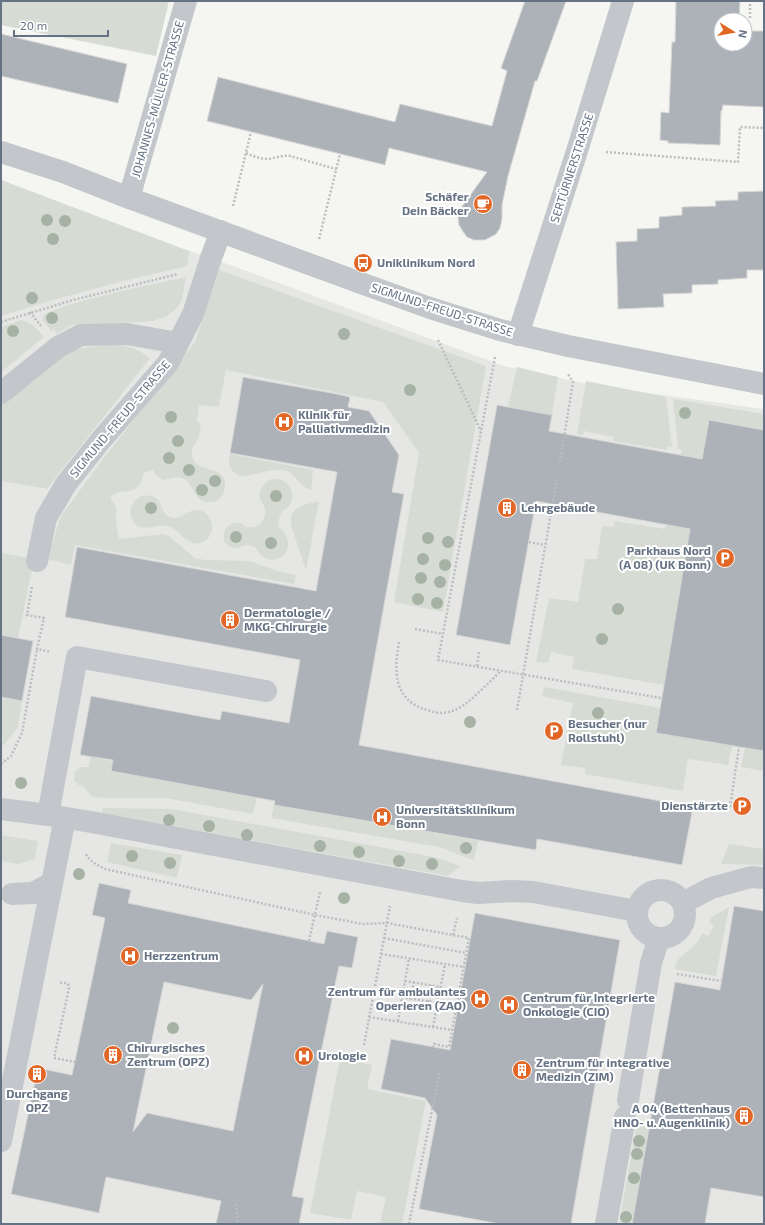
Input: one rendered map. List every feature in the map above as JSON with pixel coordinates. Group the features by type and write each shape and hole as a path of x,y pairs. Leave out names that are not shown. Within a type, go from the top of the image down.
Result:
{"street":[{"name":"JOHANNES-MÜLLER-STRASSE","path":"130,198 186,1"},
{"name":"SERTÜRNERSTRASSE","path":"509,332 591,108 624,1"},
{"name":"SIGMUND-FREUD-STRASSE","path":"1,152 63,172 130,198 226,222 358,282 430,308 509,332 568,346 764,384"},
{"name":"SIGMUND-FREUD-STRASSE","path":"37,561 46,518 66,484 101,440 168,364 193,314 226,222"},
{"path":"1,393 58,347 81,335 127,334 178,344"},
{"path":"1,1141 52,883 57,816 77,657 266,691"},
{"path":"1,809 57,816 462,891 478,893 512,891 533,892 637,911"},
{"path":"683,903 711,888 751,878 764,878"},
{"path":"12,894 34,894 52,883"},
{"path":"665,890 672,892 683,903 685,917 680,931 674,936 660,938 651,936 640,926 637,918 637,911 644,897 650,893 665,890"},
{"path":"606,1224 651,964 660,938"}],"path":[{"path":"750,1 750,12"},
{"name":"SERTÜRNERSTRASSE","path":"603,152 738,162 740,127 764,128"},
{"path":"226,222 251,132"},
{"path":"246,153 259,158 267,159 285,155 336,169"},
{"path":"317,246 340,154"},
{"path":"1,322 30,312 115,289 186,272 206,275"},
{"path":"30,312 40,325"},
{"path":"509,332 481,432 438,660 661,698"},
{"path":"436,336 481,432"},
{"path":"560,462 573,382 563,367 568,346"},
{"path":"517,710 557,478"},
{"path":"529,542 545,545"},
{"path":"1,764 11,756 22,733 44,618 27,615 37,561"},
{"path":"416,629 443,634"},
{"path":"399,642 396,660 398,684 402,693 409,701 418,708 428,711 448,713 458,709 502,671"},
{"path":"38,649 46,651"},
{"path":"477,666 479,652"},
{"path":"730,807 739,747"},
{"path":"708,804 715,805"},
{"path":"87,848 86,853 88,858 105,869 316,915 364,924 387,923 469,938 449,1047 434,1044 433,1047"},
{"path":"309,941 316,915 325,866"},
{"path":"364,1045 395,879"},
{"path":"384,938 466,953"},
{"path":"381,954 464,967"},
{"path":"398,1022 409,958"},
{"path":"433,1027 445,964"},
{"path":"676,974 721,981"},
{"path":"405,981 440,987"},
{"path":"58,986 63,982 68,984 69,988 54,1058 75,1062"},
{"path":"410,999 414,982"},
{"path":"428,1002 432,985"},
{"path":"402,997 438,1003"},
{"path":"369,1017 452,1030"},
{"path":"409,1224 440,1071"},
{"path":"236,1204 238,1224"}],"shaded area":[{"path":"1,1 169,1 156,56 1,25"},
{"name":"Universitätsklinikum Bonn","path":"1,180 180,248 211,258 504,366 592,385 764,409 764,1224 1,1224"},
{"path":"1,180 189,251 187,266 116,283 1,316"},
{"path":"219,270 486,366 443,612 394,602 419,453 383,402 226,370 219,407 199,405 197,422 201,423 200,433 192,448 193,459 198,465 216,471 222,476 225,482 225,490 223,494 216,501 205,502 197,497 189,484 180,477 163,480 156,475 153,470 144,473 141,482 137,487 133,490 118,492 110,499 116,507 116,522 119,539 163,534 169,536 195,558 205,560 250,561 277,571 296,575 294,584 75,545 71,565 47,559 61,516 103,459 195,342"},
{"path":"186,277 182,299 178,307 166,317 152,321 71,325 57,334 54,329 51,331 43,320 43,317 51,312 66,306 110,294"},
{"path":"21,320 31,324 44,337 1,372 1,327"},
{"path":"106,345 129,347 150,358 47,489 1,481 1,404 51,362 68,353 82,348"},
{"path":"517,367 558,377 552,415 508,407"},
{"path":"586,381 666,397 672,447 667,446 667,450 613,441 613,437 584,431 583,435 577,434"},
{"path":"673,399 764,414 764,430 709,420 664,685 572,669 574,657 551,652 548,663 536,662 549,598 578,602 585,559 597,559 602,526 613,527 615,521 665,529 682,450 678,448"},
{"path":"230,454 313,470 311,490 304,486 293,475 282,470 240,476 230,467"},
{"path":"271,479 280,479 287,483 290,486 292,494 291,504 281,514 278,526 283,531 288,543 287,550 284,555 273,560 266,559 260,555 255,547 246,545 237,548 231,547 226,544 223,535 224,531 231,524 242,523 246,527 255,527 261,523 265,517 265,507 260,500 259,493 264,485"},
{"path":"141,496 154,497 158,500 166,514 170,517 177,518 193,510 200,510 206,513 210,518 212,525 210,535 205,541 194,543 185,539 177,531 168,526 145,528 138,526 132,519 130,510 134,502"},
{"path":"319,501 306,571 291,525 291,519 292,514 299,507"},
{"path":"1,553 34,559 18,638 1,635"},
{"path":"544,687 660,708 656,733 732,746 728,765 688,759 683,791 585,774 585,768 561,765 573,703 542,696"},
{"path":"1,697 22,701 18,727 1,748"},
{"path":"745,748 764,751 764,771 741,767"},
{"path":"90,757 113,761 111,771 257,797 253,814 165,798 101,798 91,796 84,787 78,785 74,780 75,772 80,767 89,767"},
{"path":"274,805 478,841 474,860 439,847 271,818"},
{"path":"103,808 172,809 434,857 461,866 448,876 102,813"},
{"path":"1,835 38,841 35,859 18,864 1,861"},
{"path":"111,843 182,855 177,878 107,862"},
{"path":"729,844 764,849 764,865 721,864"},
{"path":"729,907 716,976 674,969 681,956 694,945 702,933 708,936 714,925 709,922 712,917"},
{"path":"340,1059 372,1065 367,1089 426,1101 402,1224 380,1224 386,1197 357,1191 351,1220 310,1213"},
{"path":"637,1124 649,1126 632,1224 619,1224"}],"building":[{"path":"525,1 566,1 537,81 535,81 508,176 502,205 502,219 500,228 496,234 485,240 474,240 467,237 459,225 458,217 461,208 487,172 389,148 385,165 207,121 218,77 395,122 400,104 492,126 507,71 501,68"},
{"path":"676,1 740,1 739,12 713,12 713,52 753,52 753,31 764,31 764,107 723,105 721,111 720,145 668,143 668,141 660,140 661,112 669,113 672,42 675,42"},
{"path":"1,34 127,64 118,103 1,76"},
{"path":"764,191 764,270 747,270 747,278 718,280 718,284 692,285 692,293 663,294 664,307 618,309 616,242 637,241 637,229 659,228 659,217 682,215 682,207 716,206 715,201 738,200 738,192"},
{"name":"Dermatologie / MKG-Chirurgie","path":"243,377 350,397 348,407 369,411 399,455 392,492 404,494 359,745 693,807 682,865 537,839 536,850 274,805 275,801 111,771 113,760 80,755 91,696 220,720 222,711 289,723 300,660 65,617 77,547 316,591 337,472 230,453"},
{"path":"497,405 552,415 549,431 702,459 709,420 764,430 764,751 656,733 690,529 536,501 510,645 456,635"},
{"path":"1,635 33,641 22,701 1,697"},
{"name":"Chirurgisches Zentrum (OPZ)","path":"99,883 131,890 128,903 324,944 327,931 358,937 352,968 339,966 322,1048 292,1196 304,1198 299,1224 216,1224 221,1201 106,1177 99,1213 11,1194 38,1068 72,1075 105,918 92,915","holes":["164,982 251,1000 263,984 233,1131 147,1113 133,1132"]},
{"path":"734,906 764,911 764,1197 711,1188 705,1224 632,1224 675,982 720,990"},
{"name":"Zentrum für integrative Medizin (ZIM)","path":"475,913 620,940 571,1224 500,1224 419,1209 437,1115 425,1098 381,1089 391,1039 450,1050"}],"place":[{"name":"Schäfer Dein Bäcker","path":"483,204"},
{"name":"Uniklinikum Nord","path":"363,263"},
{"name":"Klinik für Palliativmedizin","path":"284,422"},
{"name":"Lehrgebäude","path":"507,508"},
{"name":"Parkhaus Nord (A 08) (UK Bonn)","path":"725,558"},
{"name":"Dermatologie / MKG-Chirurgie","path":"230,620"},
{"name":"Besucher (nur Rollstuhl)","path":"554,731"},
{"name":"Dienstärzte","path":"742,806"},
{"name":"Universitätsklinikum Bonn","path":"382,817"},
{"name":"Herzzentrum","path":"130,956"},
{"name":"Zentrum für ambulantes Operieren (ZAO)","path":"480,999"},
{"name":"Centrum für Integrierte Onkologie (CIO)","path":"509,1005"},
{"name":"Chirurgisches Zentrum (OPZ)","path":"113,1055"},
{"name":"Urologie","path":"304,1056"},
{"name":"Zentrum für integrative Medizin (ZIM)","path":"522,1070"},
{"name":"Durchgang OPZ","path":"37,1074"},
{"name":"A 04 (Bettenhaus HNO- u. Augenklinik)","path":"744,1116"}]}
